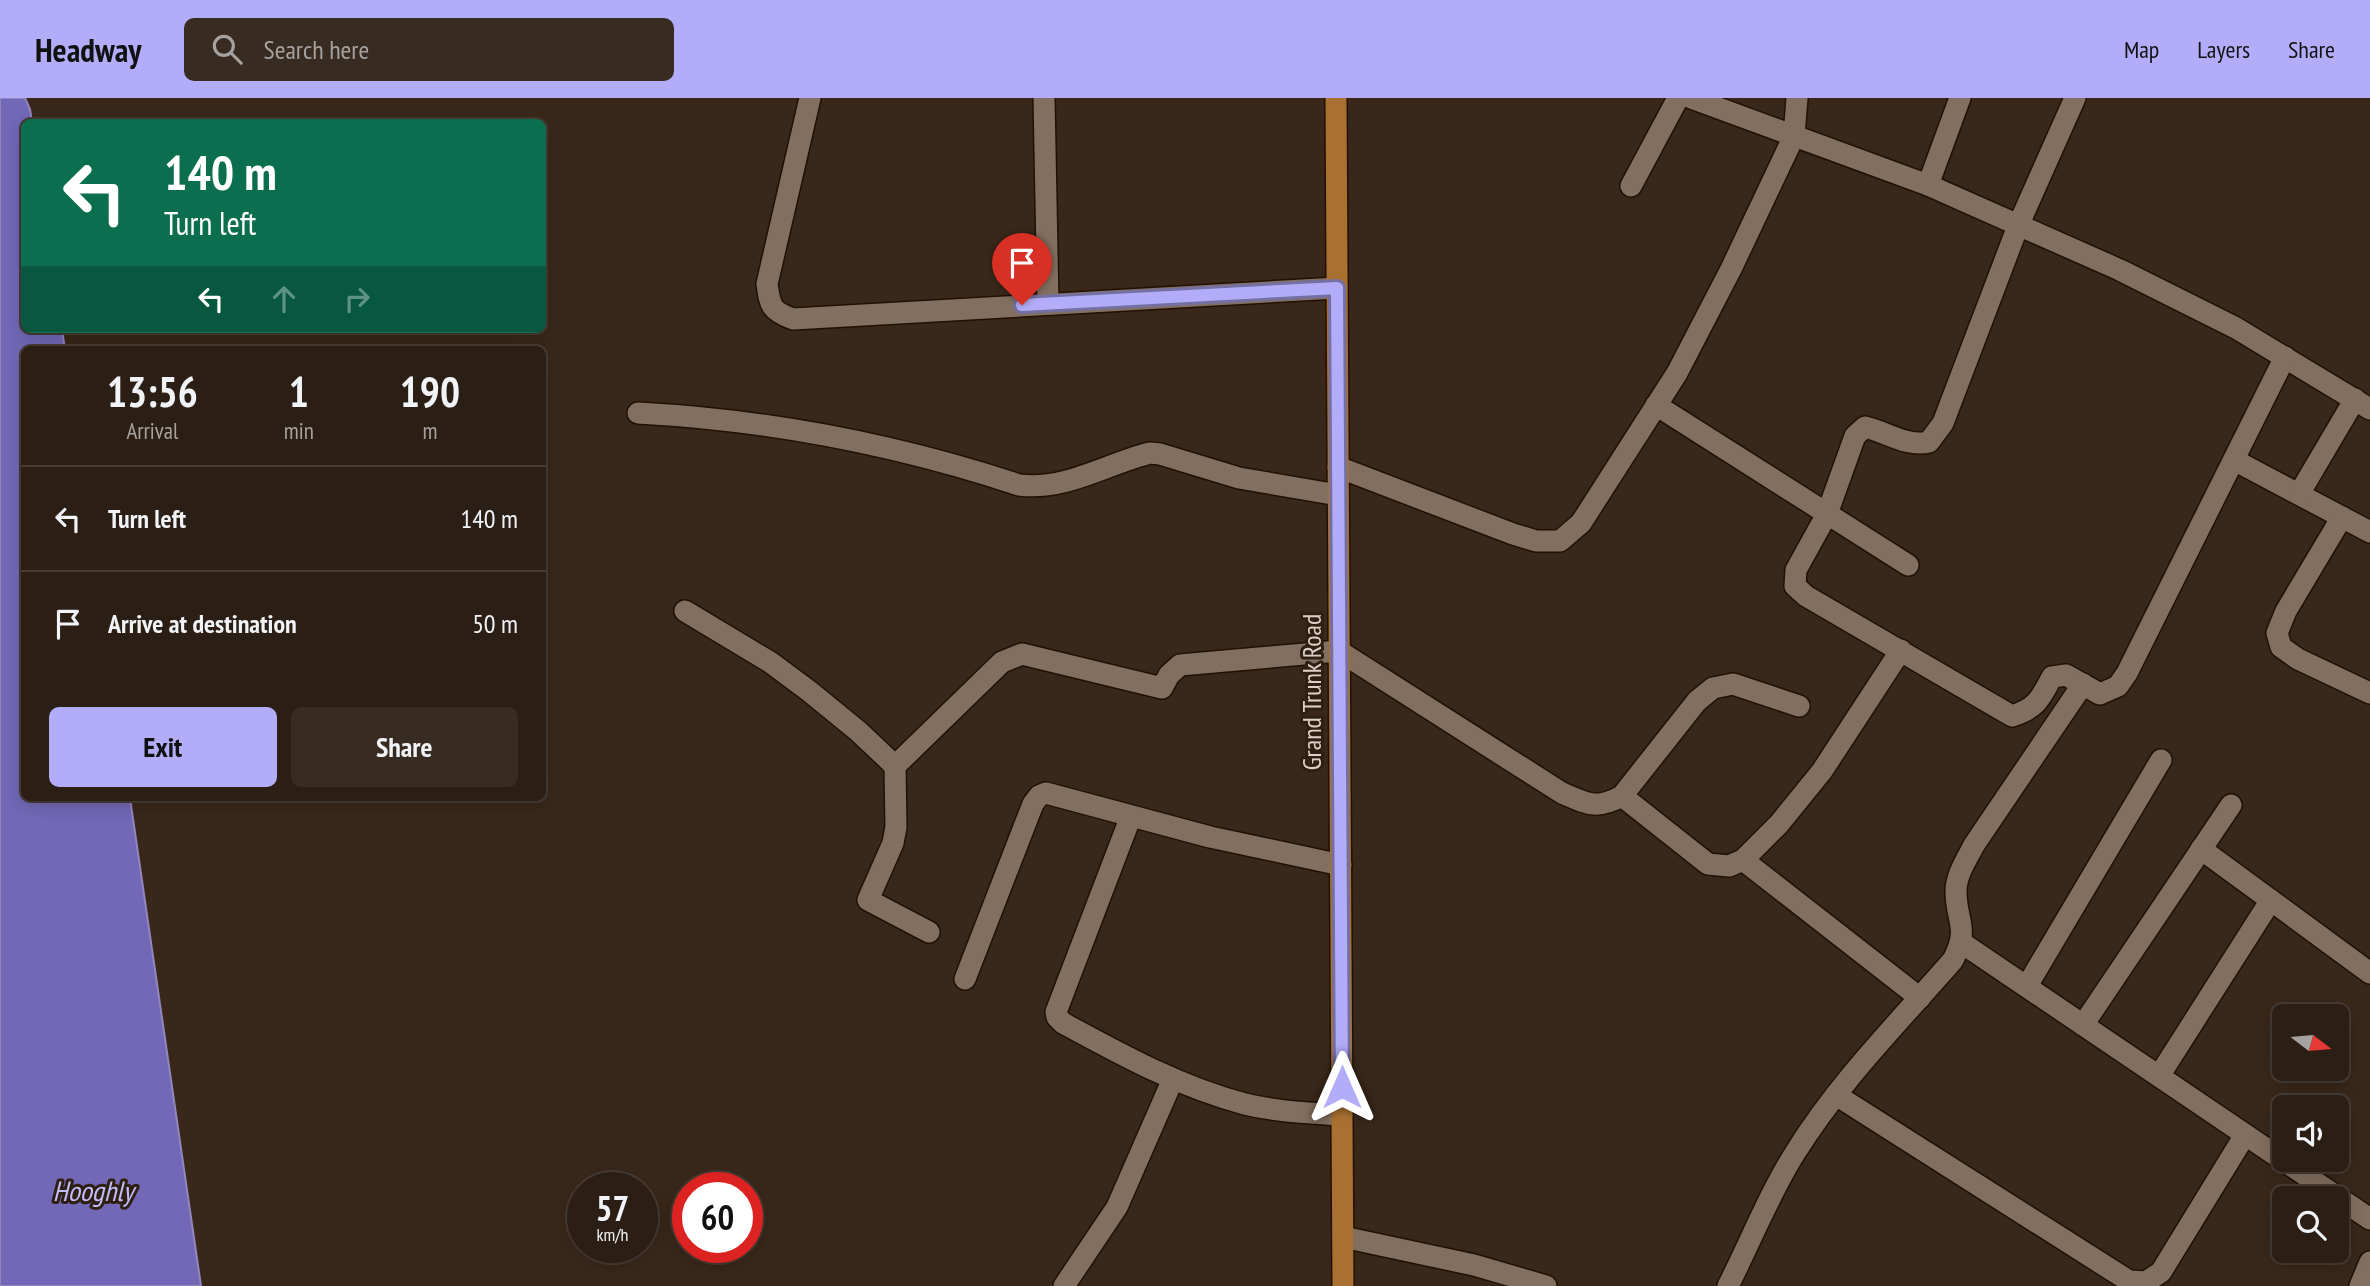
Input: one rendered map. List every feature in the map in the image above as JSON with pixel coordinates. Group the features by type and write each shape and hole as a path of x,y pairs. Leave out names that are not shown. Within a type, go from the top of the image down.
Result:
{"main road":[{"name":"Grand Trunk Road","path":"1336,98 1343,1286"}],"street":[{"path":"810,98 766,284 770,302 777,313 793,318 1337,288"},
{"path":"1044,98 1048,304"},
{"path":"1631,186 1678,98"},
{"path":"1691,98 1928,185 2120,270 2236,328 2362,404 2299,494"},
{"path":"1338,467 1513,534 1536,541 1559,541 1581,523 1682,363 1731,269 1794,136 1797,98"},
{"path":"1928,185 1960,98"},
{"path":"2075,98 2018,226 1943,423 1929,442 1916,445 1865,426 1855,436 1847,451 1827,514 1796,570 1795,586 1806,596 2012,716 2029,710 2052,677 2066,676 2100,694 2118,686 2127,673 2285,357"},
{"path":"1656,405 1908,565"},
{"path":"638,412 702,416 860,441 1019,485 1056,485 1150,453 1239,478 1338,495"},
{"path":"2234,460 2370,532"},
{"path":"2342,517 2286,611 2277,633 2281,647 2298,659 2370,693"},
{"path":"685,611 789,677 858,731 895,766 896,828 893,843 868,900 929,932"},
{"path":"1622,796 1708,864 1729,866 1743,860 1779,824 1822,771 1900,650"},
{"path":"895,766 1002,662 1022,654 1162,688 1169,674 1180,665 1339,651 1562,793 1584,802 1604,805 1622,796 1697,701 1713,688 1733,684 1799,706"},
{"path":"1728,1286 1794,1154 1836,1095 1953,960 1962,943 1963,927 1956,889 1962,867 1974,845 2083,684"},
{"path":"2027,986 2161,760"},
{"path":"965,979 1033,804 1039,796 1052,794 1272,852 1341,865"},
{"path":"2083,1025 2231,805"},
{"path":"1131,816 1056,1012 1057,1017 1063,1023 1141,1066 1195,1089 1248,1104 1289,1111 1342,1115"},
{"path":"2201,849 2370,973"},
{"path":"1743,860 1920,998"},
{"path":"2159,1076 2271,900"},
{"path":"1962,943 2370,1219"},
{"path":"1065,1286 1117,1207 1173,1079"},
{"path":"1836,1095 2129,1281 2146,1282 2161,1272 2245,1135"},
{"path":"1343,1237 1474,1265 1546,1286"},
{"path":"2360,1286 2370,1262"}],"water":[{"name":"Hooghly","path":"0,98 25,98 32,119 21,119 21,333 63,333 64,346 21,346 21,801 130,801 201,1286 0,1286"}],"route":[{"path":"1022,305 1337,288 1342,1087"}]}
